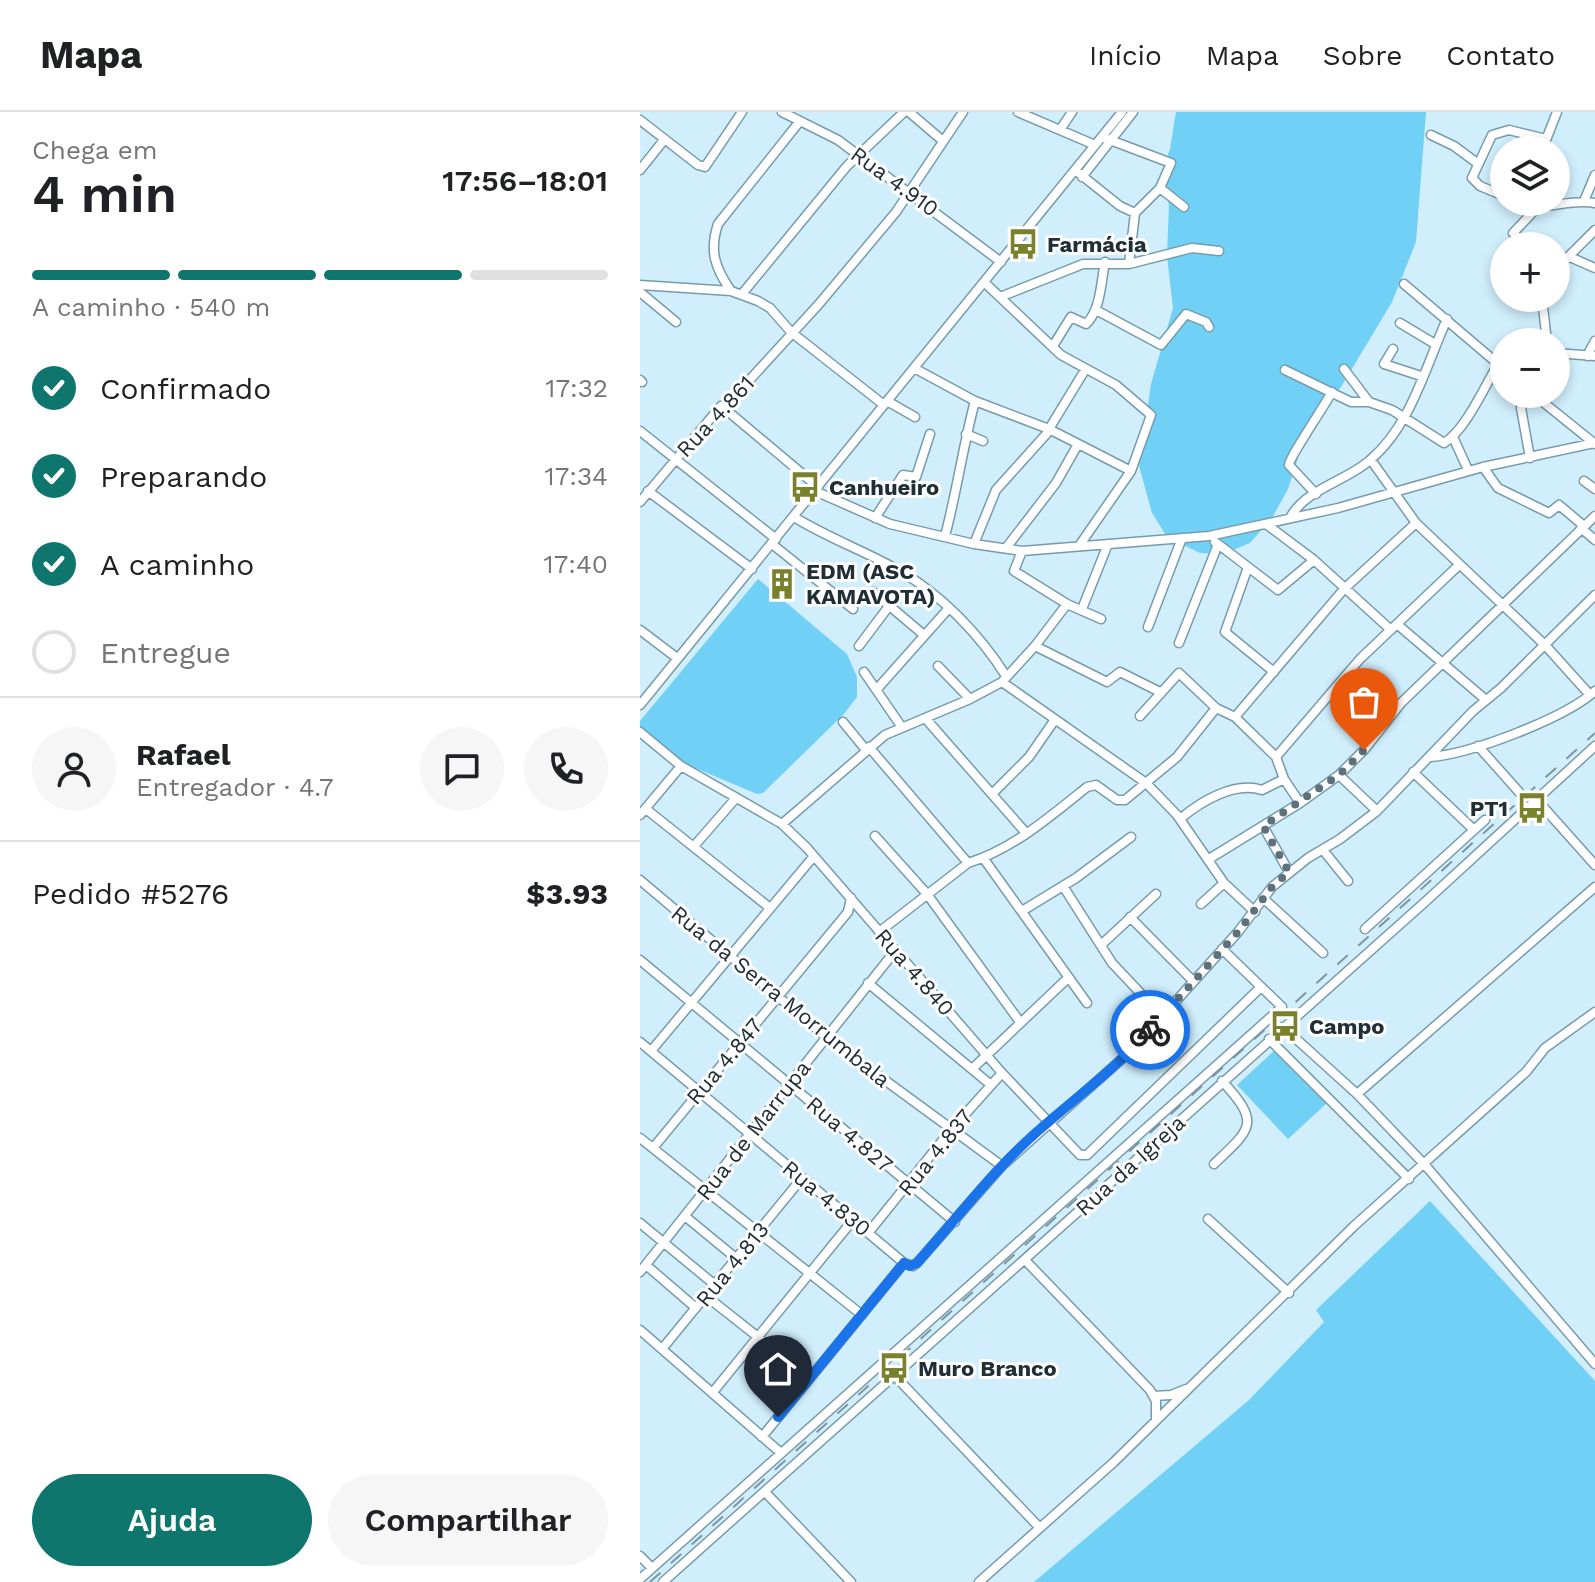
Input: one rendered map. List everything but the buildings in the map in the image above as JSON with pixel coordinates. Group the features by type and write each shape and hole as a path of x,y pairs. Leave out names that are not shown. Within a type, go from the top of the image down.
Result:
{"street":[{"path":"640,120 698,165 708,165 742,112"},
{"name":"Rua 4.910","path":"782,112 838,140 1001,262"},
{"path":"742,294 847,166 907,112 943,141"},
{"name":"Rua 4.861","path":"640,502 721,406 724,408 819,304 910,193 963,112"},
{"path":"1018,112 1095,145"},
{"path":"1060,130 1072,112"},
{"path":"1078,174 1095,145 1107,138 1122,112"},
{"path":"640,705 984,282 1107,138 1133,112"},
{"path":"1547,136 1557,112"},
{"path":"731,291 714,260 713,237 718,224 800,121"},
{"path":"1491,136 1503,130 1532,136"},
{"path":"1431,135 1454,146 1477,163"},
{"path":"1107,138 1171,161 1160,188 1135,213 1129,264"},
{"path":"1490,139 1472,178 1490,189"},
{"path":"640,170 664,140"},
{"path":"1078,174 1120,206 1135,213"},
{"path":"1584,201 1595,175"},
{"path":"1160,188 1184,207"},
{"path":"1570,203 1595,203"},
{"path":"1514,232 1529,216"},
{"path":"1595,230 1570,257 1595,268"},
{"path":"1000,297 1083,264 1129,264 1192,248 1219,251"},
{"path":"1053,346 1071,317 1086,324 1096,310 1105,262"},
{"path":"984,282 1061,355 1116,385 1151,415 1131,471 1079,546"},
{"path":"1404,284 1490,357"},
{"path":"640,285 742,294 770,308 791,332 886,403 915,417"},
{"path":"640,292 676,322"},
{"path":"1096,310 1161,345 1186,314 1206,322 1209,327"},
{"path":"1290,518 1295,509 1371,460 1405,417 1447,319"},
{"path":"1400,323 1435,344"},
{"path":"1570,354 1591,356 1595,341"},
{"path":"1393,349 1384,364 1421,376"},
{"path":"914,368 975,401 1049,429 1131,471"},
{"path":"1344,369 1369,402"},
{"path":"974,544 996,490 1049,429 1085,370"},
{"path":"1285,370 1357,403 1369,402 1405,417 1444,443 1453,437 1490,383"},
{"path":"1316,494 1289,465 1289,458 1313,428 1332,392"},
{"path":"945,536 975,401"},
{"path":"724,408 816,489 875,518 974,544 1022,551 1209,536 1393,492 1468,470 1595,444"},
{"path":"1521,408 1530,458"},
{"path":"1550,408 1595,444"},
{"path":"640,431 853,609"},
{"path":"875,518 903,475 916,477 930,434"},
{"path":"966,434 983,441"},
{"path":"1453,437 1468,470"},
{"path":"1006,548 1056,483 1077,446"},
{"path":"1371,460 1416,523 1592,693 1552,716 1478,746 1429,757"},
{"path":"1483,467 1498,488 1549,513 1559,505 1595,540"},
{"path":"1584,481 1595,489"},
{"path":"648,491 752,569"},
{"path":"1209,859 1339,775 1364,750 1391,713 1595,516"},
{"path":"794,517 825,537 903,572 949,608 967,625 1004,679 1054,721 1146,783 1180,819 1224,883 1255,912"},
{"path":"1235,717 1344,589 1372,560 1416,523"},
{"path":"1266,524 1314,560 1344,589 1445,663 1486,700"},
{"path":"1209,536 1278,590 1314,560"},
{"path":"1148,627 1182,538"},
{"path":"1082,609 1108,544"},
{"path":"1179,643 1218,544"},
{"path":"1022,551 1014,571 1067,604 1101,619"},
{"path":"1276,757 1327,695 1459,565"},
{"path":"1248,567 1225,632 1274,672"},
{"path":"873,592 924,635"},
{"path":"762,1437 904,1263 910,1266 917,1263 1002,1166 1047,1123 1121,1062 1255,912 1263,898 1289,872 1377,811 1595,595"},
{"path":"782,824 868,749 901,726 926,719 970,699 1004,679 1035,646 1067,604"},
{"path":"859,646 889,606"},
{"path":"877,689 949,608"},
{"path":"640,631 677,658"},
{"path":"1035,646 1107,682 1120,672 1160,692"},
{"path":"938,666 970,699"},
{"path":"864,672 901,726"},
{"path":"1140,716 1179,673 1216,708 1235,717 1276,757 1284,779 1300,803"},
{"path":"879,932 968,863 984,859 1026,833 1092,785 1120,800 1146,783 1192,742 1216,708"},
{"path":"926,719 1026,833"},
{"path":"993,793 1029,757 1054,721"},
{"path":"843,722 968,863"},
{"name":"Rua 4.840","path":"640,732 681,766 782,824 814,856 1002,1073 1038,1108 1047,1123 1080,1155 1087,1155 1261,987"},
{"path":"1478,746 1519,792"},
{"name":"Rua da Igreja","path":"663,1582 1595,746"},
{"path":"681,766 643,812 695,845 770,908"},
{"path":"1413,772 1474,830"},
{"path":"1339,775 1377,811"},
{"path":"1180,819 1208,799 1253,787 1262,790 1284,779"},
{"path":"695,845 736,798"},
{"path":"1537,800 1595,865"},
{"path":"1365,929 1485,820"},
{"path":"1263,826 1289,872"},
{"path":"875,836 927,894 1020,1022"},
{"path":"1022,911 1131,837"},
{"path":"1323,850 1348,881"},
{"path":"640,1056 691,1002 814,856"},
{"path":"984,859 1087,1003"},
{"name":"Rua da Serra Morrumbala","path":"640,880 826,1037 1002,1166"},
{"path":"1201,904 1224,883"},
{"path":"1063,886 1112,963 1162,1016"},
{"path":"1357,1094 1595,887"},
{"path":"1101,945 1156,894"},
{"name":"Rua 4.847","path":"653,1148 848,912 851,898"},
{"path":"1263,898 1323,953"},
{"path":"848,912 864,913"},
{"path":"1130,917 1193,981"},
{"path":"1222,949 1261,987"},
{"name":"Rua de Marrupa","path":"643,1268 895,951"},
{"name":"Rua 4.827","path":"640,960 955,1222"},
{"path":"972,1069 1068,978"},
{"path":"868,983 991,1085"},
{"name":"Rua da Igreja","path":"640,1579 1282,1007 1261,987"},
{"path":"979,1582 1156,1421 1354,1226 1526,1072 1545,1048 1595,1012"},
{"path":"1283,1027 1357,1094 1425,1165 1595,1364"},
{"path":"1269,1039 1409,1179"},
{"name":"Rua 4.830","path":"646,1047 904,1263"},
{"name":"Rua 4.837","path":"869,1232 951,1130 1002,1073"},
{"path":"1214,1164 1247,1133 1250,1122 1244,1107 1222,1081"},
{"path":"640,1138 862,1315"},
{"name":"Rua 4.813","path":"662,1349 802,1178"},
{"path":"686,1217 737,1259"},
{"path":"1208,1219 1289,1293"},
{"path":"713,1392 853,1220"},
{"path":"640,1223 715,1285"},
{"path":"1025,1260 1154,1396 1156,1421"},
{"path":"643,1268 696,1308"},
{"path":"706,1296 810,1378"},
{"path":"640,1330 781,1453"},
{"path":"895,1376 1039,1527"},
{"path":"1154,1396 1171,1395 1190,1388"},
{"path":"765,1492 851,1582"},
{"path":"640,1556 652,1568"}],"shaded area":[{"path":"1176,112 1426,112 1416,242 1392,302 1341,387 1308,427 1288,489 1272,518 1250,543 1224,554 1200,553 1167,537 1152,513 1139,466 1151,384 1173,308 1167,256 1169,205 1161,175 1170,149"},
{"path":"758,579 847,654 857,677 857,697 844,714 763,793 757,794 688,765 640,729 640,721"},
{"path":"1277,1048 1328,1102 1288,1139 1237,1085"},
{"path":"1430,1201 1595,1381 1595,1582 1034,1582 1249,1400 1324,1322 1316,1310"}],"railway":[{"path":"650,1582 1595,733"}],"way so far":[{"path":"1150,1030 1238,932 1272,887 1289,872 1263,826 1339,775 1364,750"}],"place":[{"name":"Farmácia","path":"1023,244"},
{"name":"Canhueiro","path":"805,487"},
{"name":"EDM (ASC KAMAVOTA)","path":"782,584"},
{"name":"PT1","path":"1532,808"},
{"name":"Campo","path":"1285,1026"},
{"name":"Muro Branco","path":"894,1368"}],"route":[{"path":"778,1417 904,1263 913,1266 917,1263 1002,1166 1047,1123 1121,1062 1150,1030"}]}
